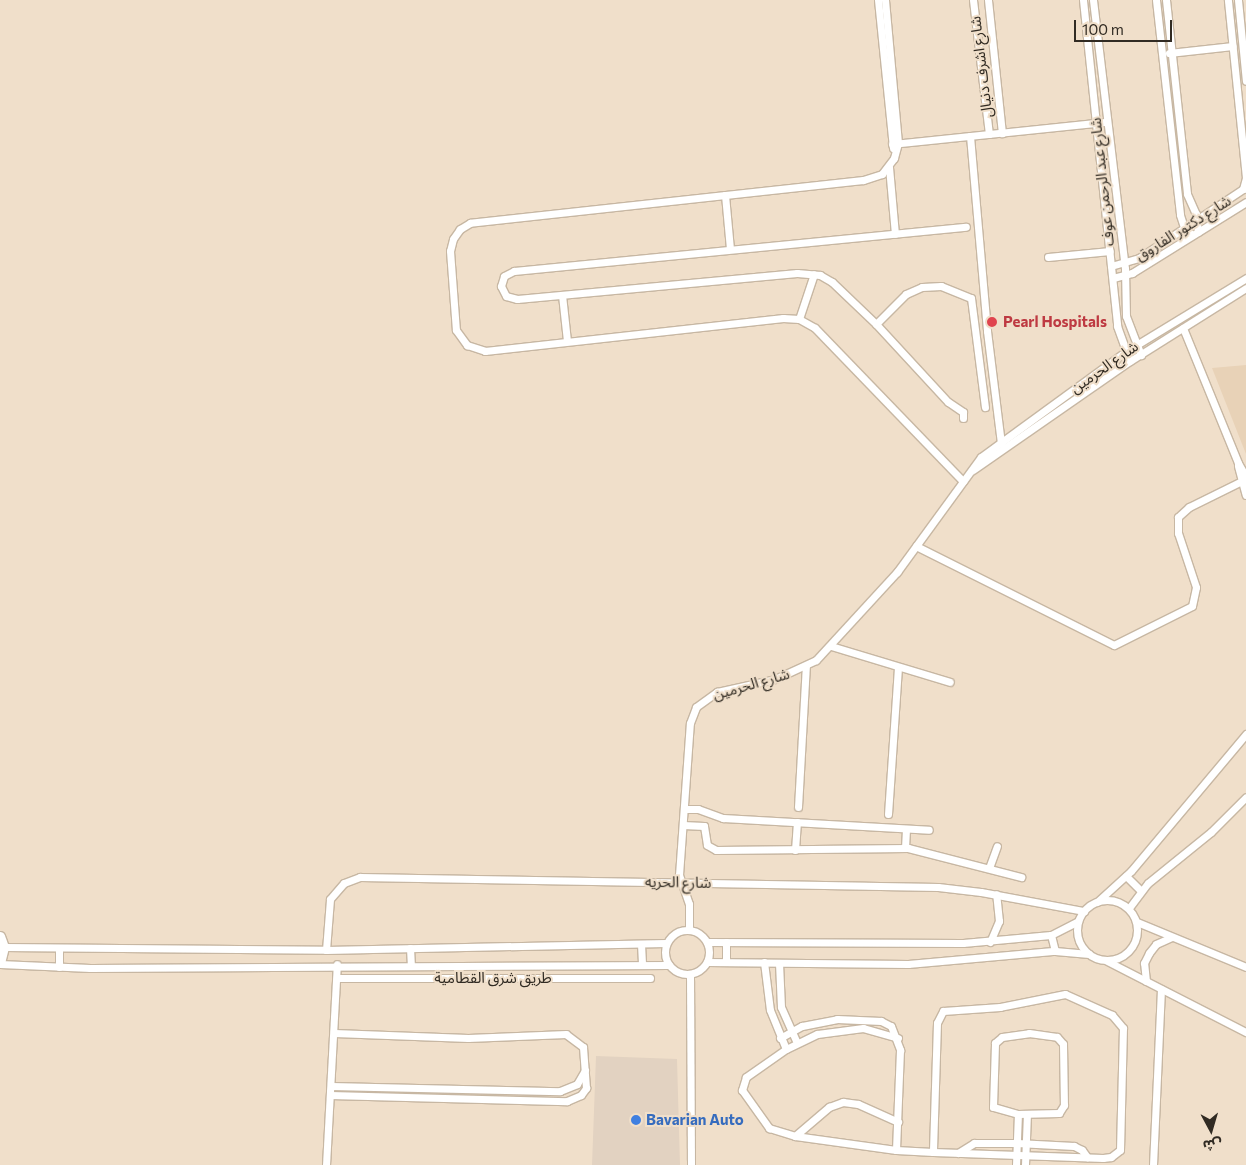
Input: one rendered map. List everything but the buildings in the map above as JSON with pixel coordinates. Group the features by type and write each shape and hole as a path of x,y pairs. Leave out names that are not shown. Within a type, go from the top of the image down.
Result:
{"street":[{"path":"878,0 895,144"},
{"path":"885,0 895,144 894,158 889,167 877,176 863,180 481,221 460,229 453,239 450,251 456,330 461,338 476,349 485,351 783,318 799,319 814,328 964,481"},
{"name":"شارع اشرف دنيال","path":"973,0 989,134"},
{"name":"شارع اشرف دنيال","path":"988,0 1002,133"},
{"name":"شارع عبد الرحمن عوف","path":"1083,0 1117,326 1130,362"},
{"name":"شارع عبد الرحمن عوف","path":"1093,0 1124,262 1127,324 1141,355"},
{"path":"1156,0 1183,228 1195,234 1197,220 1187,194 1166,0"},
{"name":"شارع دكتور الفاروق","path":"1111,266 1139,258 1183,228 1239,194 1246,178 1228,0"},
{"path":"1238,0 1246,81"},
{"path":"1162,53 1233,46"},
{"path":"895,144 1106,122"},
{"path":"970,136 987,331 1000,441 1005,449"},
{"path":"889,167 895,234"},
{"path":"725,195 730,249"},
{"name":"شارع دكتور الفاروق","path":"1113,278 1124,277 1246,202"},
{"path":"963,418 963,412 948,402 876,324 832,282 814,274 511,298 502,292 501,281 514,271 966,226"},
{"path":"1048,257 1110,251"},
{"path":"799,319 814,274"},
{"name":"شارع الحرمين","path":"689,930 689,904 680,882 690,723 696,707 717,692 758,684 806,666 831,646 916,546 979,460 1000,441 1135,345 1246,278"},
{"path":"876,324 914,290 940,286 973,300 985,407"},
{"name":"شارع الحرمين","path":"973,470 1130,362 1246,288"},
{"path":"562,295 567,341"},
{"path":"1184,328 1244,479 1246,495"},
{"path":"978,332 987,331"},
{"path":"979,344 989,343"},
{"path":"999,428 1009,435 1014,442"},
{"path":"916,546 1114,645 1192,606 1196,587 1178,533 1178,518 1189,506 1244,479"},
{"path":"831,646 950,682"},
{"path":"798,807 806,666"},
{"path":"888,814 898,667"},
{"path":"1089,954 1078,939 1078,921 1084,911 1126,876 1246,734"},
{"path":"1129,908 1141,891 1211,832 1246,797"},
{"path":"684,809 698,809 723,818 929,830"},
{"path":"795,850 797,822"},
{"path":"683,825 704,826 708,845 714,850 905,848 1021,877"},
{"path":"905,848 906,829"},
{"path":"989,868 997,846"},
{"path":"1126,876 1141,891"},
{"name":"شارع الحريه","path":"326,950 327,909 330,898 340,886 355,878 938,887 996,894 1084,911"},
{"path":"990,942 999,921 996,894"},
{"path":"1097,902 1114,900 1129,908 1137,922 1138,932 1131,949 1116,960 1106,961"},
{"path":"707,942 909,945 990,942 1051,935 1078,921"},
{"path":"1137,922 1246,968"},
{"path":"689,930 700,933 707,942 707,962 700,970 690,974 678,972 669,965 665,954 666,943 676,933 689,930"},
{"path":"1051,935 1055,951"},
{"path":"0,936 4,947 0,964 59,967 337,964 669,965"},
{"path":"1146,981 1144,963 1149,953 1161,941 1172,937"},
{"path":"726,942 726,962"},
{"path":"4,947 326,950 666,943"},
{"path":"641,944 642,965"},
{"path":"59,948 59,967"},
{"path":"410,948 411,964"},
{"path":"707,962 936,963 1055,951 1089,954 1246,1032"},
{"path":"764,962 770,1010 786,1050"},
{"path":"779,962 780,999 790,1031 797,1043"},
{"path":"326,1165 337,964"},
{"path":"690,974 692,1165"},
{"name":"طريق شرق القطامية","path":"337,978 650,978"},
{"path":"1153,1165 1161,989"},
{"path":"898,1038 870,1029 849,1028 822,1032 797,1043 744,1079 742,1088 769,1128 795,1136 896,1150 933,1152 1110,1157 1119,1152 1124,1031 1117,1018 1065,994 1000,1007 941,1012 938,1020 933,1152"},
{"path":"780,1038 790,1031 825,1020 849,1019 885,1022 894,1029 898,1038 896,1150"},
{"path":"849,1019 849,1028"},
{"path":"330,1095 570,1101 581,1095 586,1088 582,1047 566,1034 468,1038 334,1033"},
{"path":"1020,1033 1056,1037 1064,1047 1064,1108 1056,1114 1027,1114 1018,1114 993,1107 995,1043 1002,1037 1020,1033"},
{"path":"331,1086 550,1092 574,1087 581,1080 585,1070"},
{"path":"386,1087 386,1097"},
{"path":"462,1089 462,1099"},
{"path":"550,1092 550,1101"},
{"path":"795,1136 825,1110 843,1102 858,1104 898,1122"},
{"path":"1016,1165 1018,1114"},
{"path":"1025,1165 1027,1114"},
{"path":"958,1152 974,1143 1017,1143 1074,1146 1082,1150 1087,1157"}],"shaded area":[{"path":"1246,365 1246,454 1212,368"},
{"path":"596,1056 677,1059 680,1165 592,1165"}],"place":[{"name":"Pearl Hospitals","path":"992,322"},
{"name":"Bavarian Auto","path":"636,1120"}]}
